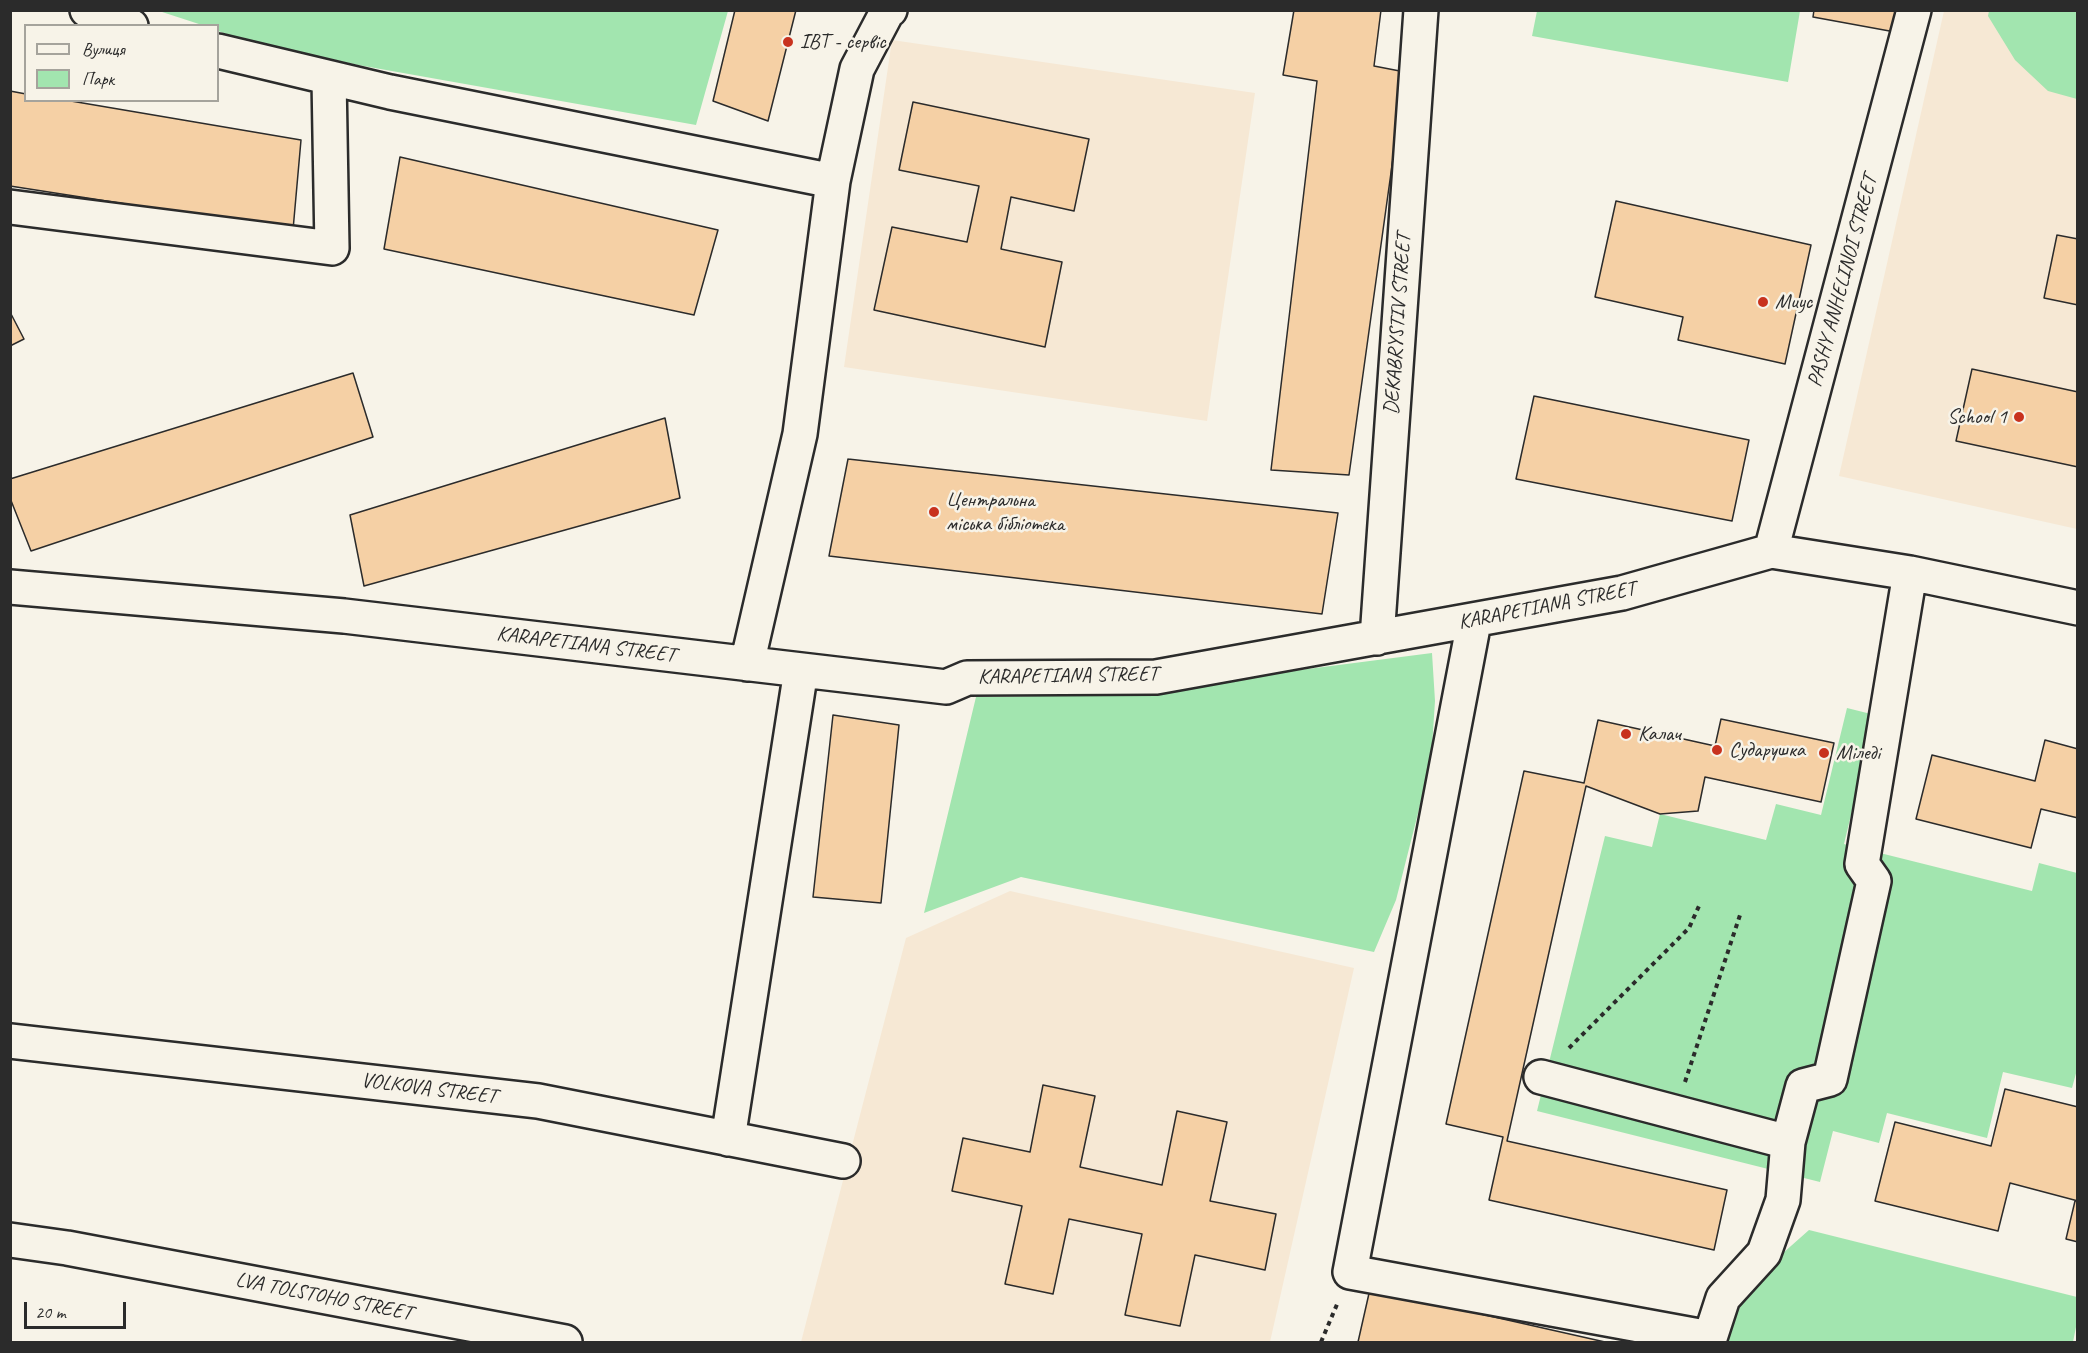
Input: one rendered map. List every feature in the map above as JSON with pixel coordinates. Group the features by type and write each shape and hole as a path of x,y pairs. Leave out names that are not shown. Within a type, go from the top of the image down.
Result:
{"street":[{"path":"87,10 126,24"},
{"path":"747,664 800,434 833,181 857,69 890,10"},
{"name":"DEKABRYSTIV STREET","path":"1377,638 1421,10"},
{"name":"PASHY ANHELINOI STREET","path":"1771,551 1914,10"},
{"path":"219,51 329,78 833,181"},
{"path":"10,207 333,248 329,78"},
{"name":"KARAPETIANA STREET","path":"10,586 344,616 946,687 967,678 1156,677 1474,622 1622,593 1771,551 1910,573 2078,608"},
{"path":"1474,622 1350,1272 1709,1340 1723,1298 1764,1253 1783,1200 1788,1142 1803,1086 1830,1079 1874,881 1863,864 1910,573"},
{"path":"728,1139 801,670"},
{"name":"VOLKOVA STREET","path":"10,1041 538,1101 843,1161"},
{"path":"1541,1077 1788,1142"},
{"name":"LVA TOLSTOHO STREET","path":"10,1240 67,1248 565,1342"}],"path":[{"path":"1541,1077 1689,928 1699,906"},
{"path":"1675,1113 1740,915"},
{"path":"1321,1342 1350,1272"}],"shaded area":[{"path":"1944,11 2077,11 2077,529 1839,476"},
{"path":"892,40 1255,93 1207,421 844,367"},
{"path":"1010,891 1354,968 1270,1342 801,1342 906,938"}],"green space":[{"path":"728,10 696,125 358,65 238,38 219,31 219,24 199,24 159,11"},
{"path":"1537,10 1800,11 1788,82 1532,36"},
{"path":"1989,11 2077,11 2077,99 2048,91 2015,60 1988,16"},
{"path":"1432,653 1435,701 1431,762 1396,900 1374,952 1021,877 924,913 976,697 1162,694 1222,680"},
{"path":"1847,708 1875,715 1844,844 2032,891 2039,863 2077,873 2078,1066 2072,1088 2003,1072 1987,1138 1887,1113 1879,1143 1833,1131 1820,1182 1537,1111 1605,836 1652,847 1660,814 1766,840 1776,804 1821,815"},
{"path":"1809,1230 2077,1297 2077,1322 2073,1342 1719,1342 1730,1300"}],"building":[{"path":"735,10 796,10 768,121 713,101"},
{"path":"1294,10 1381,10 1374,66 1405,72 1349,475 1271,470 1317,81 1283,75"},
{"path":"1814,10 1899,10 1895,32 1813,17"},
{"path":"10,91 24,94 24,102 77,102 301,140 293,230 10,186"},
{"path":"913,102 1089,139 1074,211 1011,197 1001,249 1062,262 1045,347 874,310 892,227 967,242 979,186 899,170"},
{"path":"400,157 718,230 694,315 384,249"},
{"path":"1616,201 1811,245 1785,364 1678,340 1683,317 1595,297"},
{"path":"2057,235 2078,239 2078,305 2044,298"},
{"path":"10,312 24,339 10,346"},
{"name":"School 1","path":"1972,369 2078,392 2078,467 1956,441"},
{"path":"353,373 373,437 31,551 10,498 10,479"},
{"path":"1534,396 1749,440 1732,521 1516,479"},
{"path":"665,418 680,498 364,586 350,515"},
{"path":"848,459 1338,513 1322,614 829,556"},
{"path":"833,715 899,725 881,903 813,897"},
{"path":"1721,719 1834,743 1821,802 1705,777 1698,811 1660,814 1586,786 1507,1141 1727,1190 1714,1250 1489,1200 1503,1137 1446,1124 1524,771 1584,783 1598,720 1715,746"},
{"path":"2045,740 2078,749 2078,818 2041,809 2031,848 1916,819 1932,755 2035,781"},
{"path":"1043,1085 1095,1096 1080,1167 1162,1185 1177,1111 1227,1122 1210,1201 1276,1214 1265,1270 1195,1255 1180,1326 1125,1315 1142,1234 1069,1219 1053,1294 1005,1284 1022,1206 952,1191 963,1138 1030,1152"},
{"path":"2005,1089 2078,1107 2078,1201 2010,1183 1998,1231 1875,1201 1895,1122 1991,1146"},
{"path":"2075,1201 2078,1201 2078,1242 2066,1239"},
{"path":"1370,1289 1605,1342 1358,1342"}],"place":[{"name":"ІВТ - сервіс","path":"788,42"},
{"name":"Миус","path":"1763,302"},
{"name":"School 1","path":"2019,417"},
{"name":"Центральна міська бібліотека","path":"934,512"},
{"name":"Калач","path":"1626,734"},
{"name":"Сударушка","path":"1717,750"},
{"name":"Міледі","path":"1824,753"}]}
